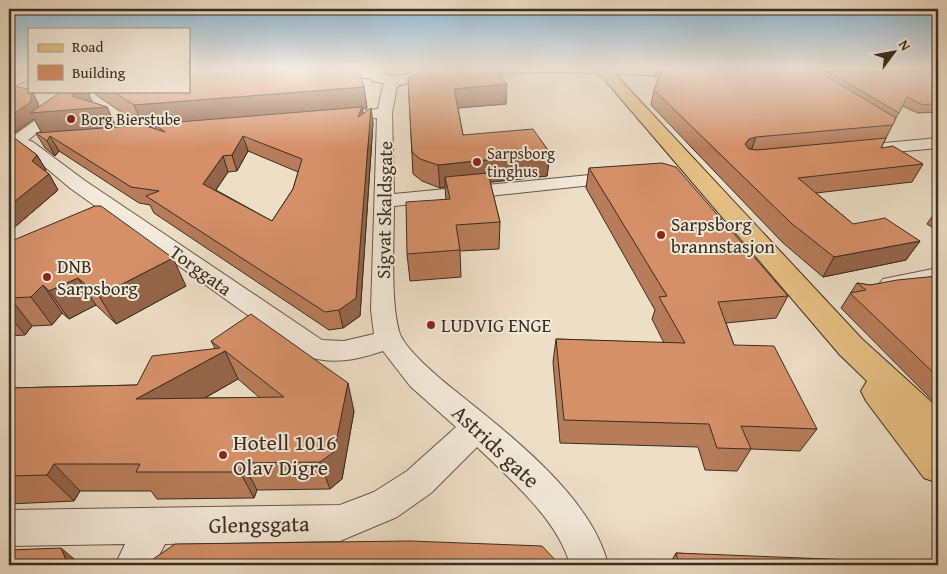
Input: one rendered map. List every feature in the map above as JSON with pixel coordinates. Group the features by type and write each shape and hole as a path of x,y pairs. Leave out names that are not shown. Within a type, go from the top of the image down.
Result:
{"main road":[{"path":"628,95 850,347 903,394 938,431"},
{"path":"850,347 881,396 938,466"}],"street":[{"path":"15,145 80,95"},
{"name":"Sigvat Skaldsgate","path":"384,95 386,201 383,310 388,339"},
{"path":"319,119 385,113"},
{"path":"893,130 917,145 938,154"},
{"path":"15,145 54,143"},
{"path":"848,152 938,143"},
{"name":"Torggata","path":"15,145 120,212 247,304 315,349 334,353 354,350 388,339"},
{"path":"386,201 634,175"},
{"path":"95,222 120,212"},
{"path":"870,288 938,275"},
{"name":"Astrids gate","path":"388,339 420,378 477,427 543,489 565,518 587,557 589,565"},
{"name":"Glengsgata","path":"9,528 340,523 385,505 412,486 477,427"},
{"path":"134,565 155,525"}],"building":[{"path":"9,95 31,95 31,102 9,117"},
{"path":"56,95 73,95 107,107 30,113"},
{"path":"118,95 265,95 134,105"},
{"path":"409,95 455,95 463,135 533,129 550,153 438,165 420,159 412,152"},
{"path":"659,95 857,95 896,118 893,125 756,137 749,139 745,144 749,149 757,150 886,138 881,148 893,146 923,164 798,178 853,224 885,218 920,241 834,257 791,223"},
{"path":"868,95 938,95 938,103 923,105 907,97 899,113"},
{"path":"362,107 358,117 371,108 356,298 339,310 325,312 146,196 159,191 131,187 50,136 47,141 36,133 143,125 165,132 154,124","holes":["243,136 302,159 293,189 272,221 203,184 223,156 232,155"]},
{"path":"9,136 12,136 37,155 32,161 49,174 9,206"},
{"path":"662,163 676,167 788,296 718,302 734,345 774,346 817,429 741,426 751,449 717,448 709,424 564,420 556,339 685,343 659,297 667,296 589,168"},
{"path":"488,173 500,222 456,225 460,250 407,254 406,202 450,199 445,177"},
{"path":"95,206 101,206 173,258 99,296 78,278 49,291 43,285 31,297 10,298 9,300 9,242"},
{"path":"938,276 938,377 850,293 866,290 857,283 870,285"},
{"path":"251,314 348,383 334,452 320,462 243,463 240,472 136,472 140,464 54,464 47,475 9,476 9,388 137,385 152,356 220,348 211,341","holes":["225,351 284,397 136,399"]},
{"path":"410,541 542,546 560,565 150,565 149,562 175,544"},
{"path":"61,548 68,565 9,565 9,550"},
{"path":"676,553 853,560 855,565 679,565"}],"place":[{"name":"Borg Bierstube","path":"71,119"},
{"name":"Sarpsborg tinghus","path":"477,162"},
{"name":"Sarpsborg brannstasjon","path":"661,235"},
{"name":"DNB Sarpsborg","path":"47,277"},
{"name":"LUDVIG ENGE","path":"431,325"},
{"name":"Hotell 1016 Olav Digre","path":"223,455"}]}
